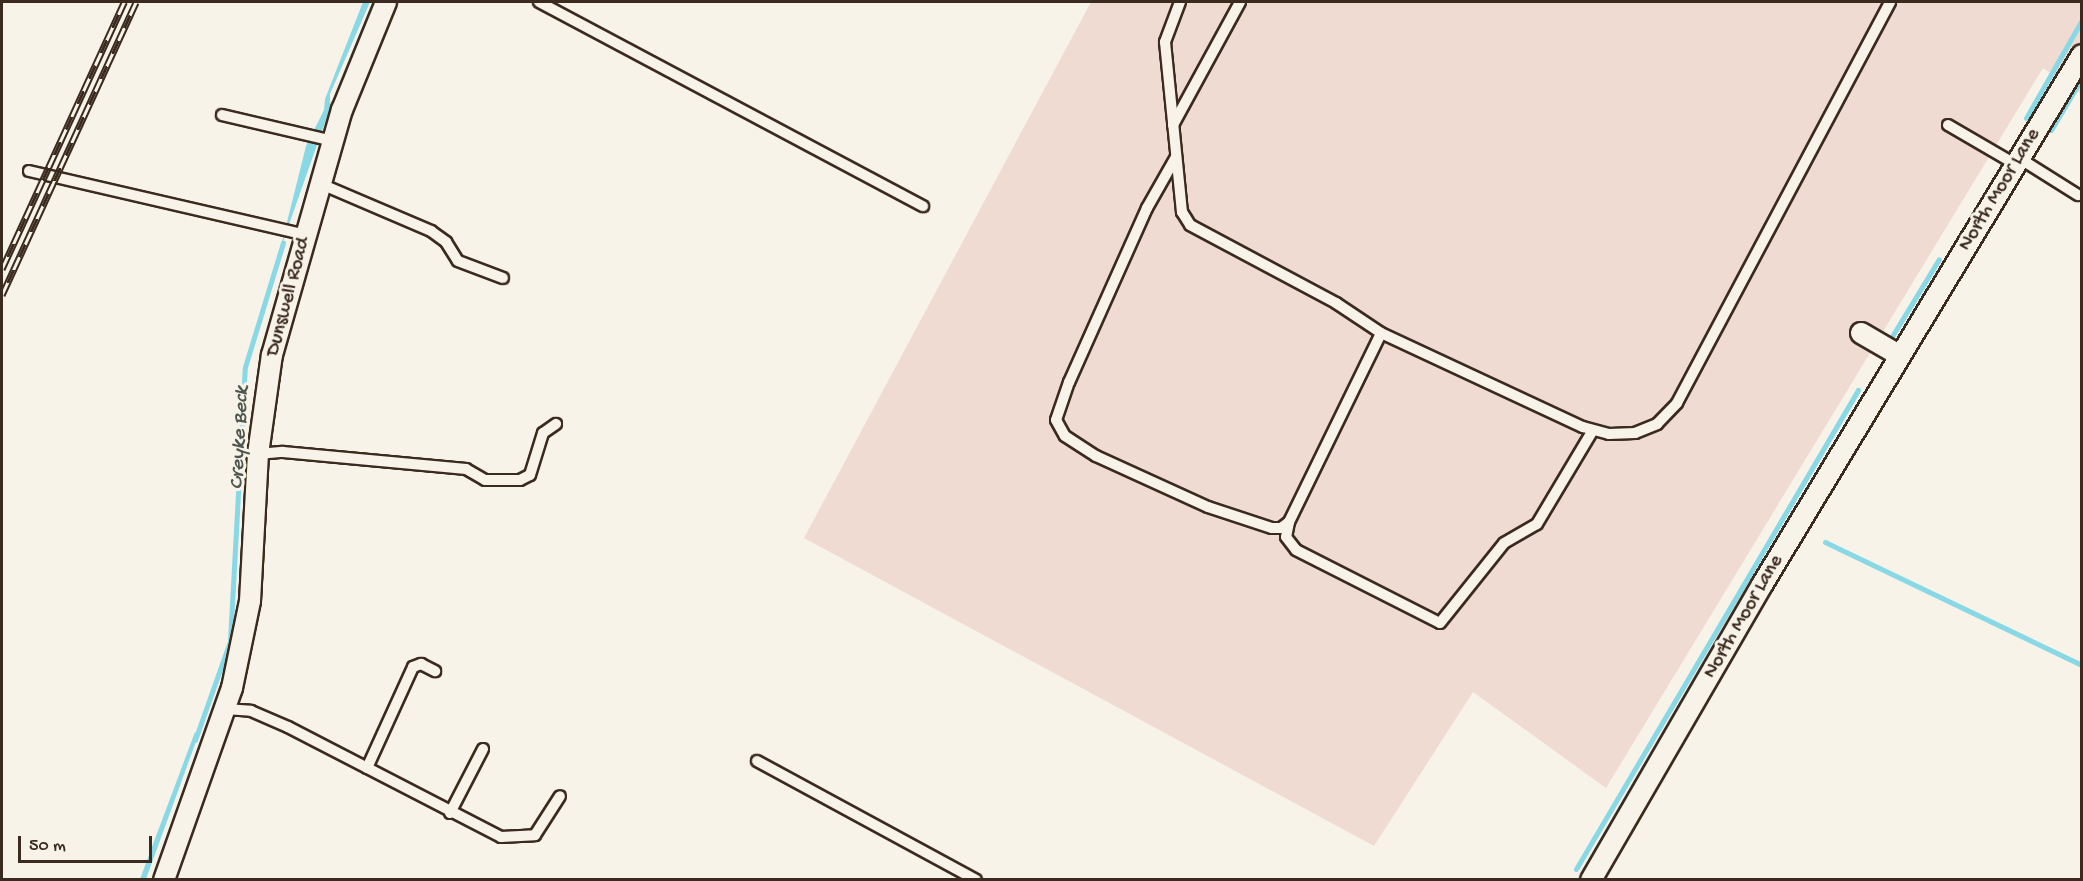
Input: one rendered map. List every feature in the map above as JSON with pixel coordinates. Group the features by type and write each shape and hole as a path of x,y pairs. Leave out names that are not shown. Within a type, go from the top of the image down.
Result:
{"street":[{"name":"Dunswell Road","path":"164,879 225,709 250,601 258,454 272,355 300,234 321,184 328,140 386,2"},
{"name":"North Moor Lane","path":"1591,879 1899,355 2082,55"},
{"path":"1861,333 1899,355"}],"lane":[{"path":"539,2 923,206"},
{"path":"1180,2 1165,42 1182,212 1190,225 1336,303 1381,333 1593,430 1609,434 1635,433 1657,424 1677,403 1890,2"},
{"path":"1173,126 1240,2"},
{"path":"222,115 308,133 328,140"},
{"path":"1948,125 2078,195"},
{"path":"1176,157 1147,208 1103,305 1056,420 1065,436 1096,456 1208,507 1272,528 1289,522"},
{"path":"29,171 300,234"},
{"path":"321,184 431,231 446,242 458,261 503,278"},
{"path":"1381,333 1289,522 1286,537 1296,550 1440,622 1504,543 1536,524 1593,430"},
{"path":"258,454 283,452 415,464 466,470 484,480 520,480 530,475 543,433 556,424"},
{"path":"367,768 413,667 421,664 435,671"},
{"path":"225,709 251,711 501,837 535,835 560,796"},
{"path":"450,813 483,749"},
{"path":"757,761 976,879"}],"shaded area":[{"path":"1091,2 2081,2 2081,94 2043,68 1606,788 1473,692 1374,846 804,538"}],"water":[{"path":"363,2 370,2 330,94 330,108 280,250 306,146 324,110 325,99"},
{"path":"195,732 198,736 146,879 140,879"}],"waterway":[{"path":"2026,118 2082,20"},
{"path":"2051,130 2082,78"},
{"name":"Creyke Beck","path":"195,740 230,641 245,367 283,243"},
{"path":"1891,338 1939,259"},
{"path":"1576,869 1858,390"},
{"path":"1825,542 2082,665"}],"railway":[{"path":"2,269 124,2"},
{"path":"2,295 136,2"}]}
